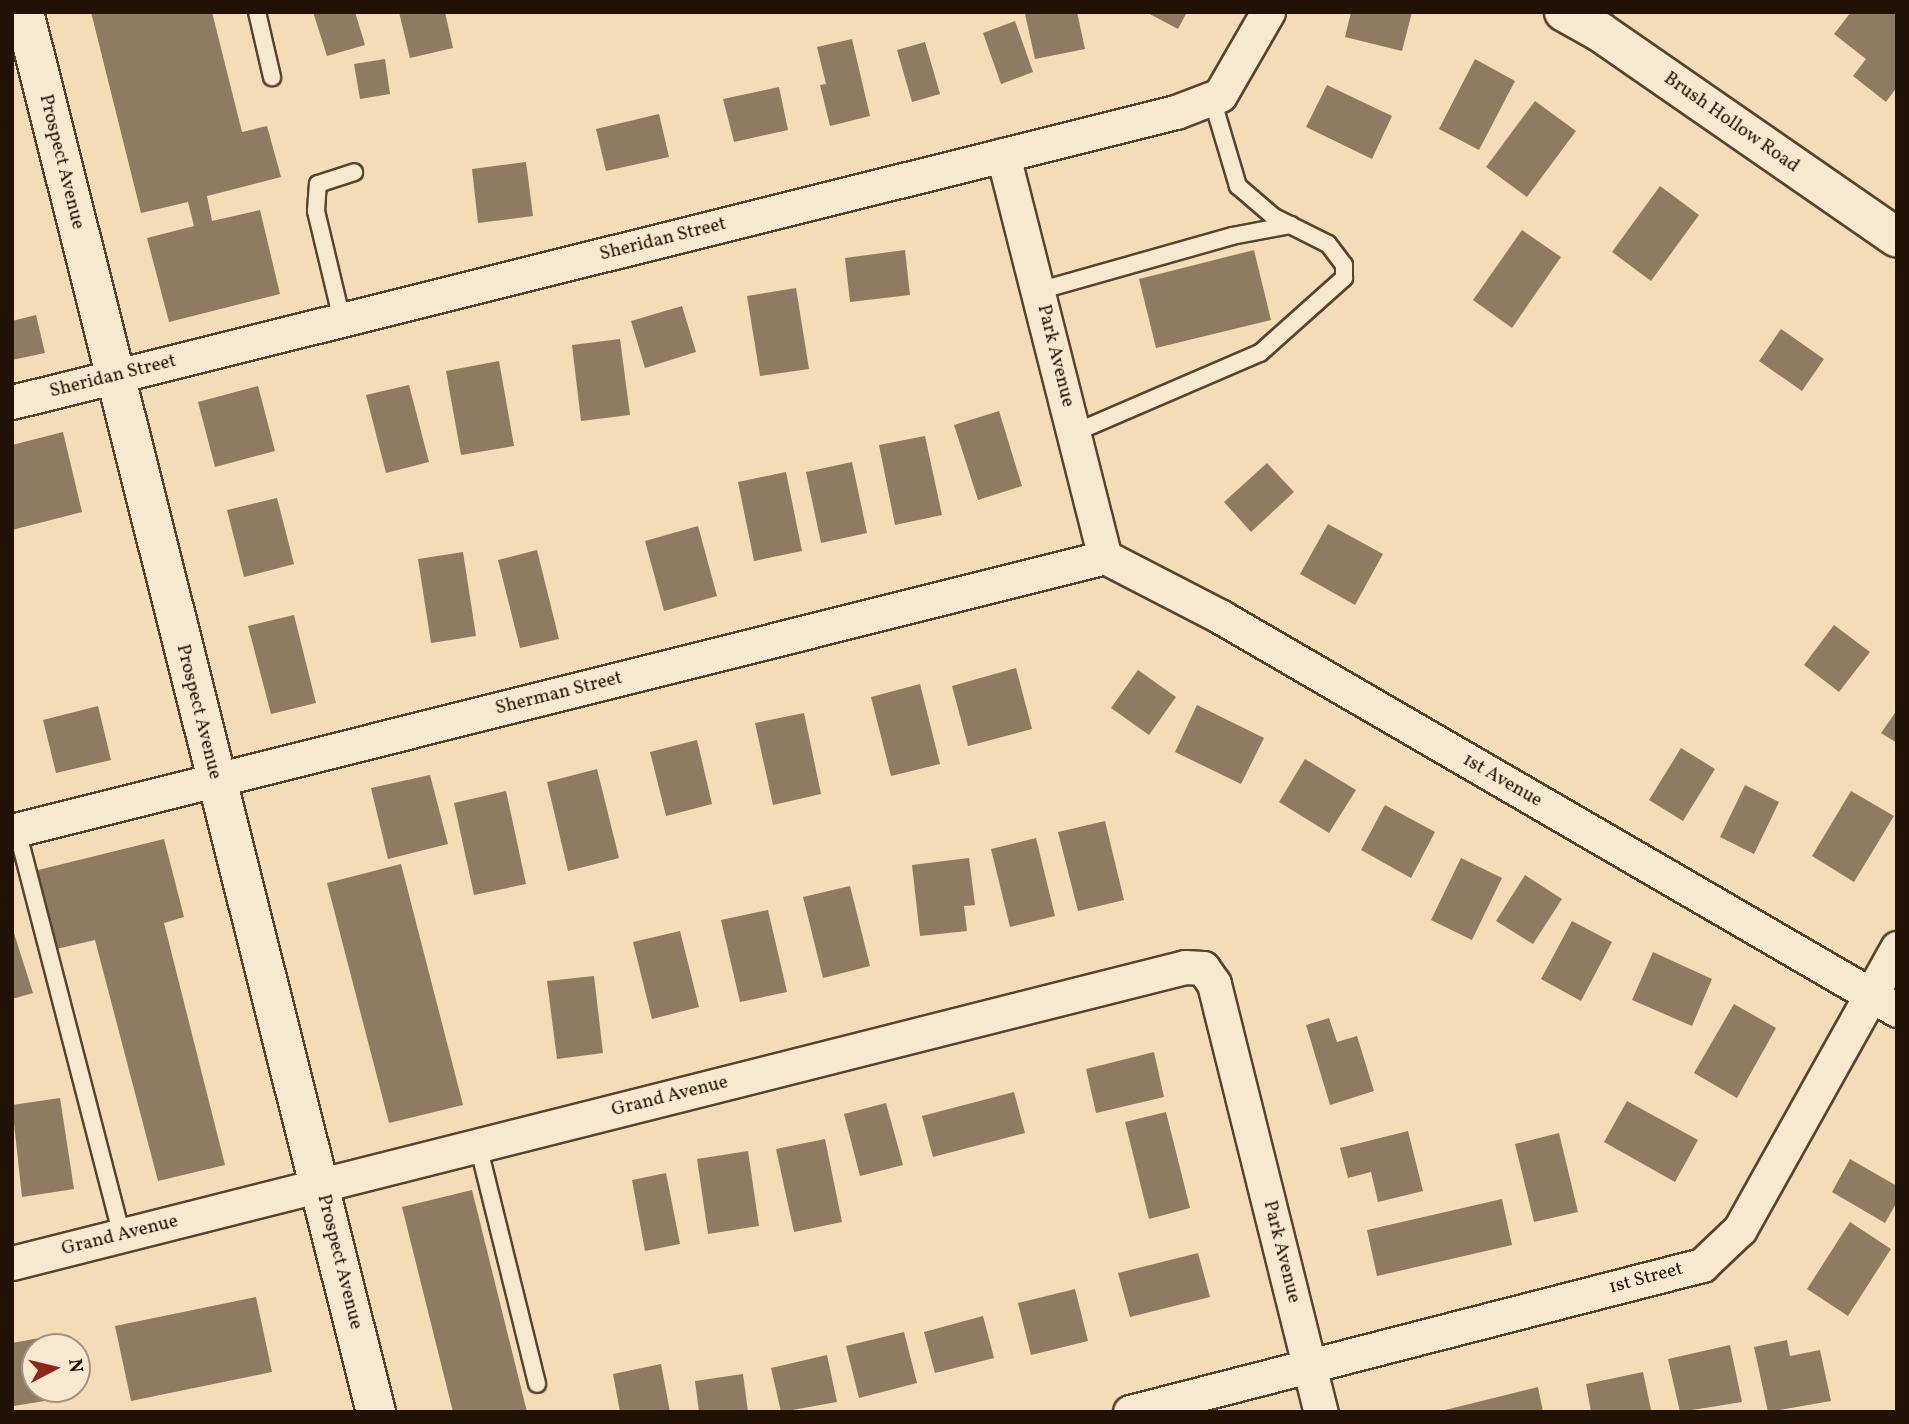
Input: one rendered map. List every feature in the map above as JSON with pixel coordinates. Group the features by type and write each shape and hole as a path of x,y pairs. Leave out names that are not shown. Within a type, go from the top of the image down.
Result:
{"main road":[{"name":"Prospect Avenue","path":"24,12 376,1412"},
{"name":"Brush Hollow Road","path":"1564,12 1600,32 1897,238"}],"street":[{"path":"1212,99 1220,95 1268,12"},
{"name":"Sheridan Street","path":"12,402 1003,155 1212,99"},
{"name":"Park Avenue","path":"1003,155 1105,557"},
{"name":"Sherman Street","path":"15,831 1105,557"},
{"name":"1st Avenue","path":"1105,557 1221,617 1883,1002"},
{"name":"1st Street","path":"1130,1412 1702,1265 1740,1228 1883,1002 1897,948"},
{"name":"Grand Avenue","path":"12,1263 1185,967 1202,968 1214,984 1240,1091"},
{"name":"Park Avenue","path":"1240,1091 1321,1412"}],"lane":[{"path":"257,12 272,77"},
{"path":"1074,433 1261,353 1344,278 1344,265 1328,244 1291,225 1238,186 1212,99"},
{"path":"342,320 316,211 318,184 354,172"},
{"path":"1038,291 1232,236 1291,225"},
{"path":"15,831 122,1235"},
{"path":"478,1145 537,1384"}],"building":[{"path":"91,12 212,12 242,132 267,126 281,177 207,196 212,221 260,210 280,294 169,322 147,238 194,226 188,202 141,213"},
{"path":"313,12 355,12 365,45 327,56"},
{"path":"399,12 445,12 453,48 410,58"},
{"path":"1077,12 1085,49 1035,59 1025,14"},
{"path":"1146,12 1187,12 1178,29"},
{"path":"1351,12 1412,12 1402,51 1345,37"},
{"path":"1851,12 1897,12 1897,87 1886,102 1853,76 1866,59 1834,34"},
{"path":"1015,21 1033,72 1001,84 983,33"},
{"path":"852,39 870,116 830,126 820,85 826,84 817,47"},
{"path":"925,42 940,94 912,102 897,50"},
{"path":"385,59 390,94 360,99 354,64"},
{"path":"1475,59 1515,81 1479,150 1439,129"},
{"path":"1327,85 1392,116 1372,159 1306,127"},
{"path":"779,87 788,130 734,142 723,99"},
{"path":"1535,101 1576,131 1527,197 1486,167"},
{"path":"659,114 669,157 606,171 596,129"},
{"path":"526,162 533,216 478,223 472,169"},
{"path":"1660,186 1699,215 1651,281 1612,252"},
{"path":"1522,230 1561,257 1512,328 1473,300"},
{"path":"905,250 910,295 850,302 845,258"},
{"path":"1254,250 1271,320 1156,348 1139,279"},
{"path":"796,288 809,369 760,376 747,296"},
{"path":"682,306 696,352 645,368 631,321"},
{"path":"36,315 45,353 12,360 12,321"},
{"path":"1781,329 1824,359 1802,391 1759,361"},
{"path":"620,339 630,415 581,421 572,345"},
{"path":"499,361 514,446 461,455 446,371"},
{"path":"409,385 429,462 386,473 366,395"},
{"path":"258,386 275,451 215,467 198,402"},
{"path":"999,411 1022,486 978,500 954,425"},
{"path":"63,432 82,512 12,530 12,445"},
{"path":"925,436 942,515 895,525 879,445"},
{"path":"852,462 867,533 821,543 806,472"},
{"path":"1267,463 1294,492 1251,532 1224,502"},
{"path":"786,472 802,551 754,561 738,482"},
{"path":"277,498 294,564 244,577 227,510"},
{"path":"1328,524 1383,554 1355,605 1300,574"},
{"path":"698,526 717,596 664,611 645,541"},
{"path":"537,550 559,639 520,648 498,560"},
{"path":"463,552 476,636 431,643 418,559"},
{"path":"294,615 316,703 271,714 248,626"},
{"path":"1834,625 1870,652 1839,692 1804,665"},
{"path":"1016,668 1032,729 968,746 952,686"},
{"path":"1138,670 1176,697 1149,735 1111,708"},
{"path":"920,684 940,764 891,776 871,697"},
{"path":"1197,705 1264,738 1241,784 1175,752"},
{"path":"98,706 111,760 56,773 43,720"},
{"path":"1897,710 1897,743 1881,733"},
{"path":"804,713 821,794 773,805 755,723"},
{"path":"697,740 712,804 666,816 650,752"},
{"path":"1681,748 1715,769 1683,821 1649,800"},
{"path":"1305,759 1356,790 1329,833 1279,802"},
{"path":"597,769 619,858 568,871 547,782"},
{"path":"430,775 448,844 388,859 371,788"},
{"path":"1745,785 1779,802 1754,854 1720,837"},
{"path":"506,791 526,884 474,895 454,803"},
{"path":"1851,791 1894,816 1854,882 1812,856"},
{"path":"1385,805 1435,832 1411,878 1361,850"},
{"path":"1105,821 1124,900 1078,911 1058,832"},
{"path":"1036,838 1055,916 1010,927 991,849"},
{"path":"164,839 184,917 164,923 225,1165 158,1181 95,940 52,950 30,872"},
{"path":"969,858 975,905 964,906 967,931 920,936 912,865"},
{"path":"1461,858 1502,878 1472,940 1431,920"},
{"path":"401,864 463,1105 389,1123 327,883"},
{"path":"1525,875 1562,899 1533,944 1496,921"},
{"path":"850,886 870,966 823,978 803,897"},
{"path":"768,910 787,992 740,1002 721,920"},
{"path":"1572,921 1612,942 1581,1001 1541,979"},
{"path":"12,927 33,993 12,999"},
{"path":"680,931 699,1007 652,1019 633,942"},
{"path":"1653,952 1712,979 1692,1026 1632,1000"},
{"path":"594,976 603,1053 557,1059 547,981"},
{"path":"1734,1004 1776,1028 1737,1098 1694,1073"},
{"path":"1329,1018 1337,1042 1357,1036 1374,1091 1330,1105 1306,1025"},
{"path":"1154,1052 1164,1097 1096,1113 1086,1069"},
{"path":"1014,1092 1025,1133 933,1157 922,1116"},
{"path":"60,1098 74,1189 22,1197 12,1105"},
{"path":"1627,1101 1698,1140 1675,1182 1604,1142"},
{"path":"886,1103 903,1165 860,1176 844,1114"},
{"path":"1166,1112 1190,1208 1149,1219 1125,1122"},
{"path":"1408,1131 1423,1191 1378,1202 1371,1172 1348,1178 1340,1148"},
{"path":"1559,1133 1578,1212 1534,1222 1515,1144"},
{"path":"825,1139 842,1222 794,1232 776,1149"},
{"path":"748,1151 759,1226 708,1234 697,1159"},
{"path":"1850,1159 1897,1186 1897,1202 1885,1223 1832,1192"},
{"path":"666,1173 680,1244 645,1251 632,1180"},
{"path":"472,1190 527,1412 453,1412 402,1207"},
{"path":"1502,1199 1512,1245 1377,1276 1367,1230"},
{"path":"1850,1222 1891,1249 1848,1316 1807,1289"},
{"path":"1198,1253 1210,1297 1130,1317 1118,1273"},
{"path":"1075,1289 1088,1341 1031,1355 1018,1303"},
{"path":"256,1297 272,1372 131,1401 115,1326"},
{"path":"983,1316 994,1358 935,1373 924,1332"},
{"path":"904,1332 917,1383 859,1398 846,1346"},
{"path":"1787,1340 1790,1356 1820,1350 1831,1401 1768,1412 1754,1347"},
{"path":"21,1341 21,1403 32,1403 14,1406 12,1343"},
{"path":"1730,1345 1742,1402 1680,1412 1668,1359"},
{"path":"827,1355 837,1402 781,1412 771,1368"},
{"path":"661,1364 670,1412 620,1412 613,1374"},
{"path":"1643,1372 1651,1410 1591,1412 1586,1384"},
{"path":"743,1374 748,1412 699,1412 695,1381"},
{"path":"1538,1387 1543,1412 1441,1411"}]}
